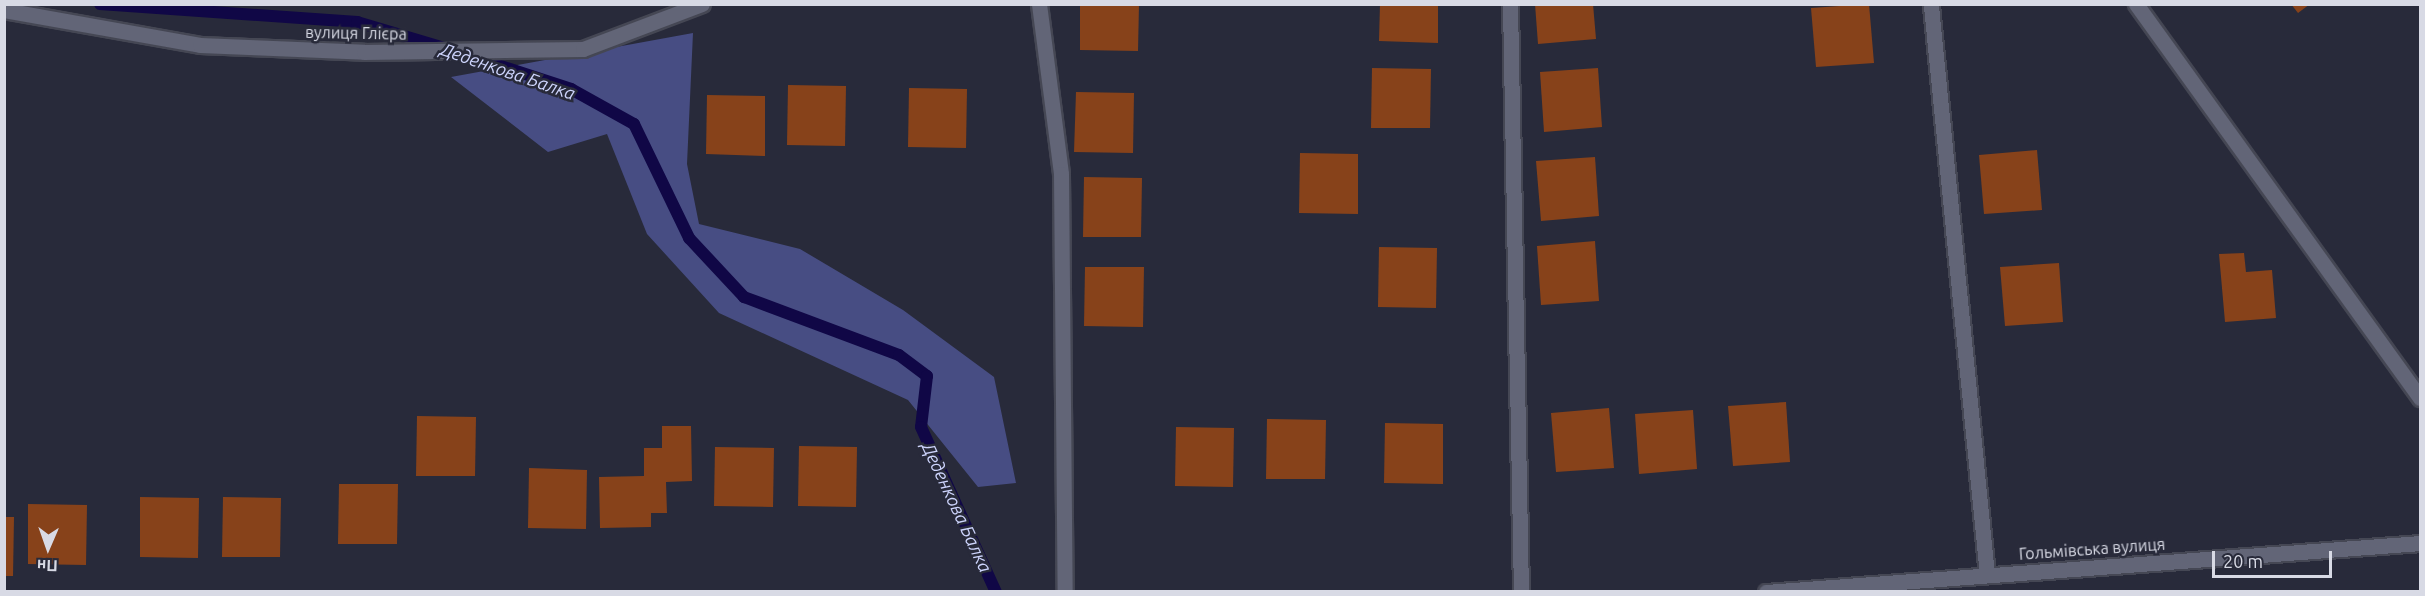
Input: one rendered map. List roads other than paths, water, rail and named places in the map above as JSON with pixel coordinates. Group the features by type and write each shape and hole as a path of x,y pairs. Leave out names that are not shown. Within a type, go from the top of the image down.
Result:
{"street":[{"name":"вулиця Глієра","path":"4,10 200,45 364,52 583,50 702,4"},
{"path":"1039,4 1061,174 1065,591"},
{"path":"1510,4 1521,591"},
{"path":"2136,4 2421,398"},
{"path":"1931,6 1987,574"},
{"name":"Гольмівська вулиця","path":"1766,591 2421,543"}],"waterway":[{"name":"Деденкова Балка","path":"100,4 357,22 445,48"},
{"name":"Деденкова Балка","path":"461,53 571,89 634,124 689,238 744,297 899,355 927,376 921,427 996,592"}]}
